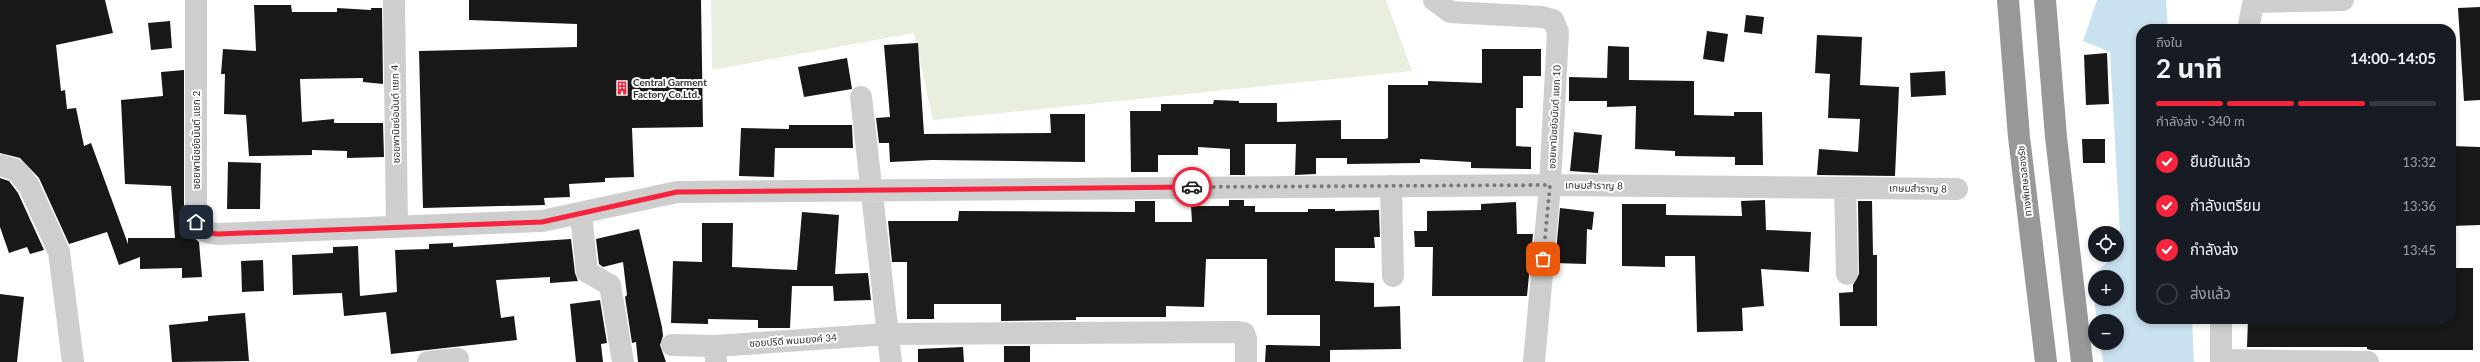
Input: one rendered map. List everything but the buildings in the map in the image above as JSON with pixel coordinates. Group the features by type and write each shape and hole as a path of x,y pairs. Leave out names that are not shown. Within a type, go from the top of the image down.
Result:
{"highway":[{"name":"ทางพิเศษฉลองรัช","path":"2008,0 2019,138 2046,362"},
{"path":"2045,0 2056,138 2082,362"}],"street":[{"name":"ซอยพานิชย์อนันต์ แยก 2","path":"196,0 196,222 200,229 206,233 218,234 542,222 677,192 870,189"},
{"name":"ซอยพานิชย์อนันต์ แยก 4","path":"394,0 404,109 397,227"},
{"name":"ซอยพานิชย์อนันต์ แยก 10","path":"1434,0 1450,12 1542,17 1553,20 1558,32 1550,185 1534,362"},
{"path":"2249,24 2254,1 2343,0"},
{"path":"861,97 870,189 891,362"},
{"path":"0,166 16,170 29,186 59,252 73,362"},
{"name":"เกษมสำราญ 8","path":"870,189 1550,185 1957,189"},
{"path":"1391,186 1393,276"},
{"path":"1845,188 1847,274"},
{"path":"581,214 587,272 610,285 622,362"},
{"path":"2221,324 2221,360 2368,362"},
{"name":"ซอยปรีดี พนมยงค์ 34","path":"672,345 715,354 888,334 1238,332 1244,333 1246,339 1246,362"},
{"path":"428,362 458,359"}],"green space":[{"path":"711,0 1386,0 1412,71 933,120 914,33 712,70"}],"water":[{"path":"2097,0 2166,0 2168,24 2136,24 2136,324 2192,324 2194,362 2103,362 2101,350 2124,350 2124,314 2096,314 2095,306 2124,306 2124,270 2098,270 2108,262 2124,262 2124,226 2120,226 2110,52 2083,41"}],"way so far":[{"path":"1192,187 1550,185 1543,259"}],"place":[{"name":"Central Garment Factory Co.Ltd.","path":"622,88"}],"route":[{"path":"196,222 200,229 206,233 218,234 542,222 677,192 1192,187"}]}
